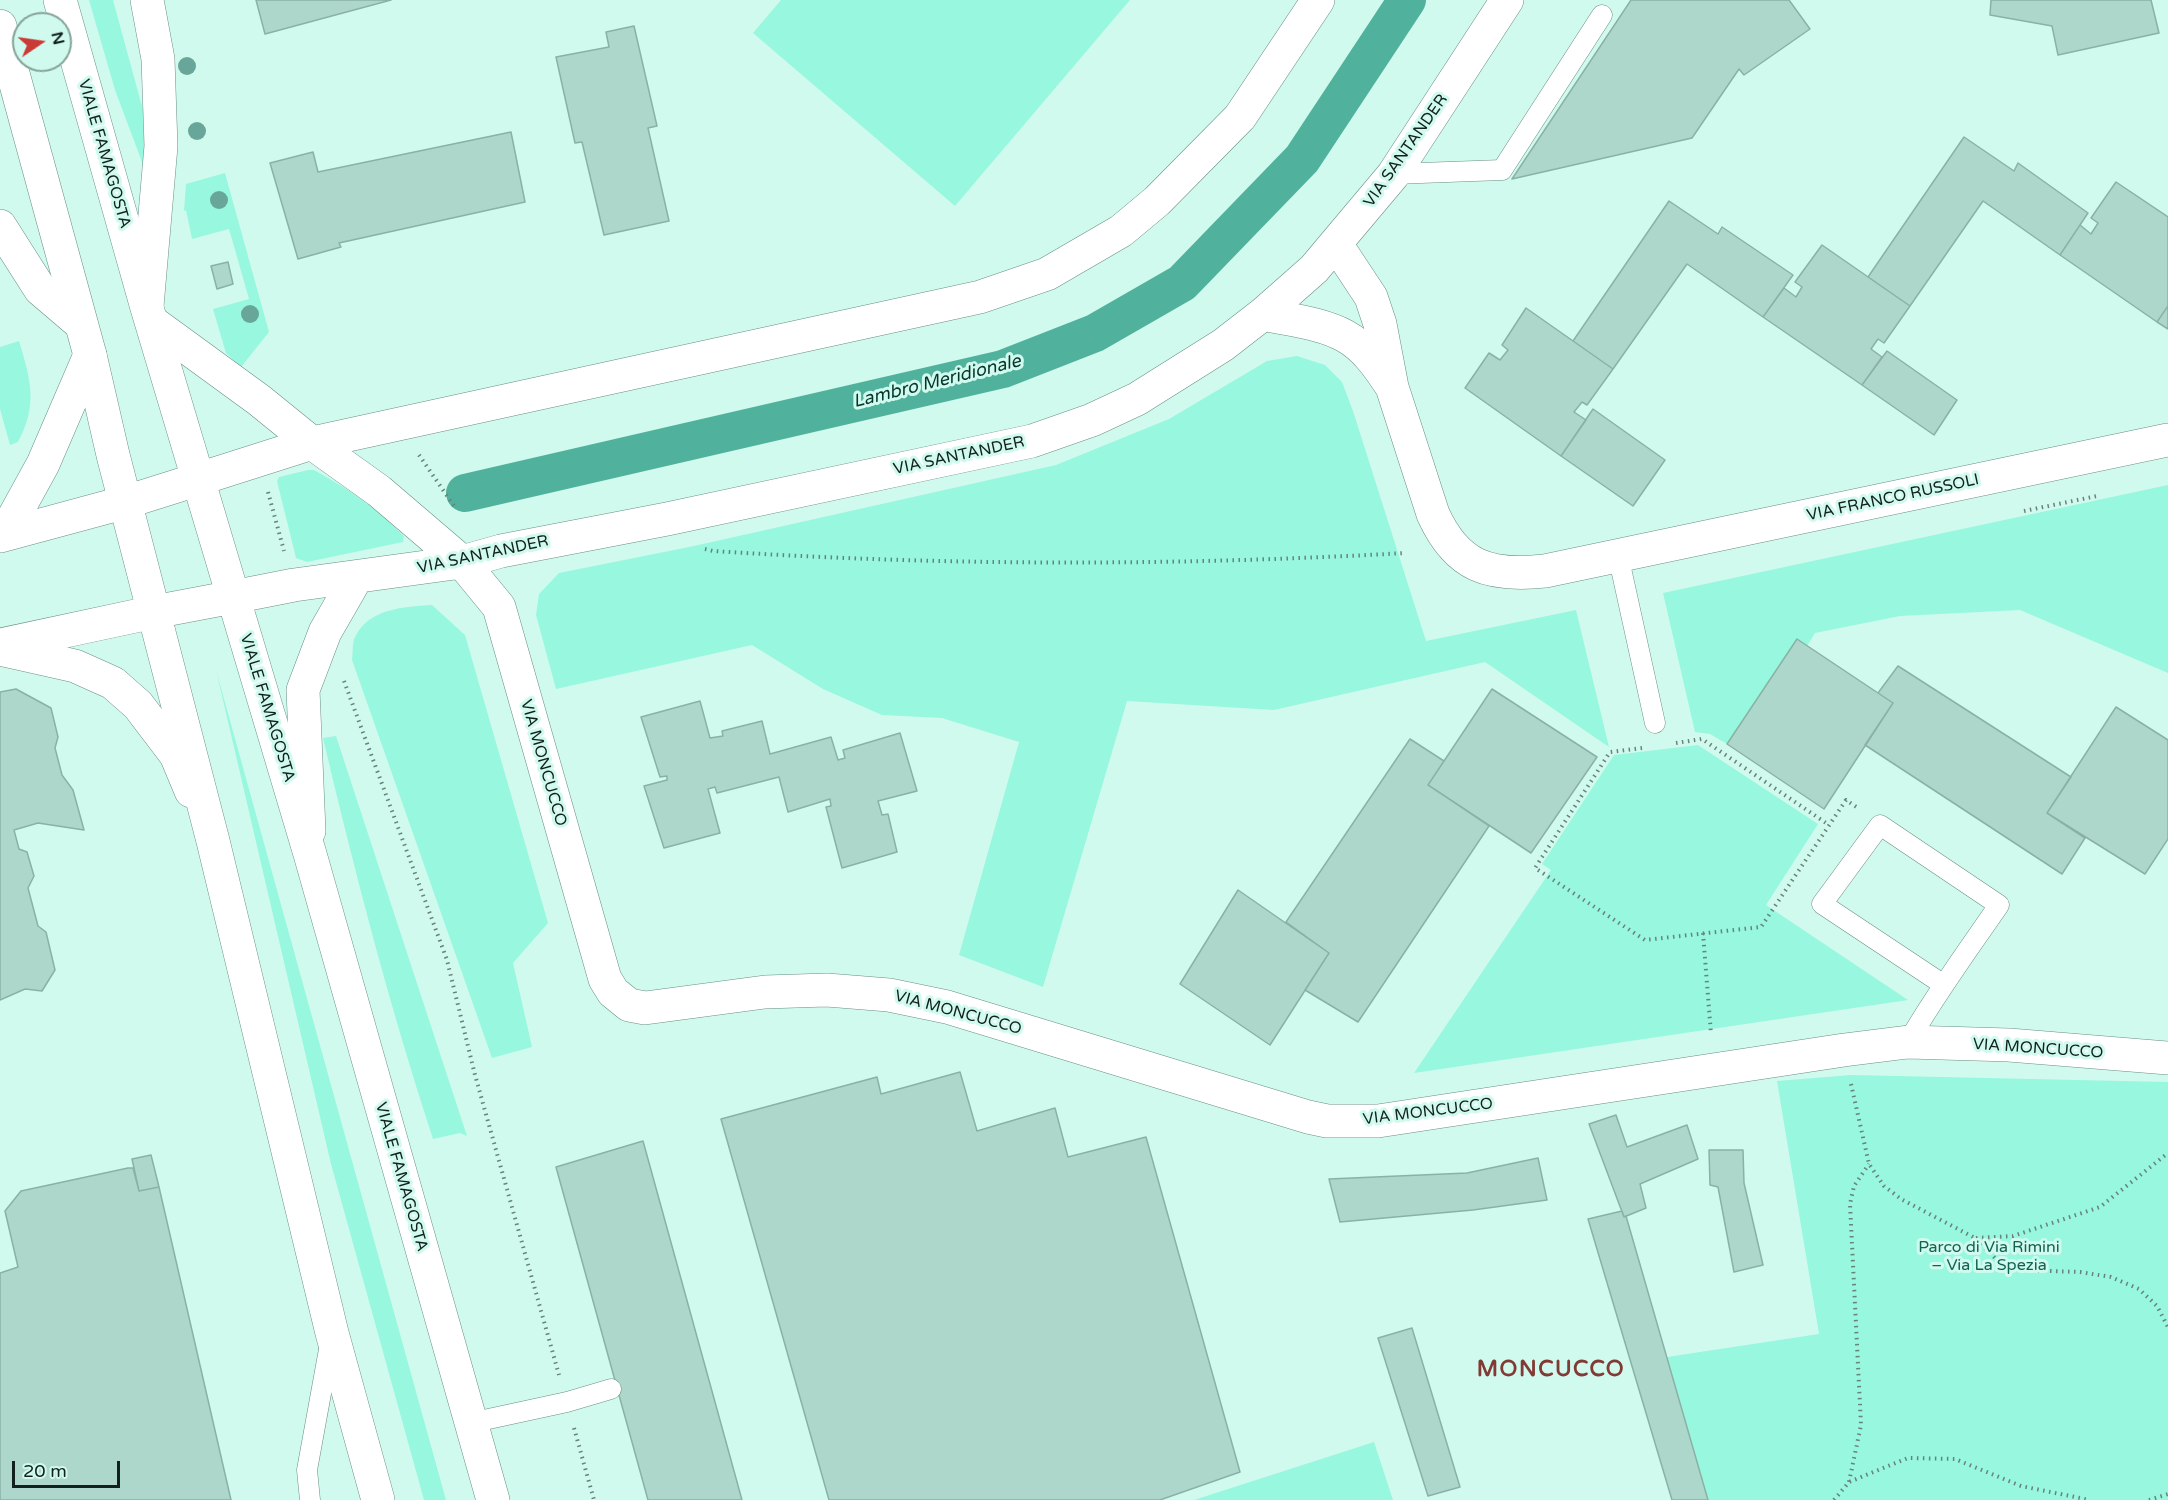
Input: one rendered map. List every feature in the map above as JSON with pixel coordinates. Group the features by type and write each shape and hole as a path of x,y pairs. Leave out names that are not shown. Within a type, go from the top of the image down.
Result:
{"street":[{"name":"VIALE FAMAGOSTA","path":"60,0 149,315 310,854 493,1500"},
{"name":"VIALE FAMAGOSTA","path":"147,0 158,59 161,146 149,315"},
{"path":"2,535 126,502 312,442 980,297 1047,274 1121,231 1157,201 1240,117 1318,0"},
{"name":"VIA SANTANDER","path":"233,597 294,585 462,562 501,551 667,519 1032,441 1092,420 1137,399 1223,345 1263,314 1314,269 1393,174 1507,0"},
{"path":"0,26 90,356 113,455 213,841 332,1333 378,1500"},
{"path":"0,226 40,289 81,324"},
{"name":"VIA FRANCO RUSSOLI","path":"1336,244 1371,297 1380,324 1392,387 1439,528 1451,545 1465,558 1491,571 1526,573 2168,440"},
{"name":"VIA FRANCO RUSSOLI","path":"1263,314 1346,336 1376,363 1392,387"},
{"path":"149,315 312,442"},
{"path":"2,535 43,464 90,356"},
{"name":"VIA MONCUCCO","path":"312,442 379,491 462,562 499,607 605,979 613,992 628,1005 645,1008 663,1007 765,992 827,990 889,994 947,1007 1327,1121 1378,1121 1908,1042 2009,1045 2168,1058"},
{"name":"VIALE FAMAGOSTA","path":"310,854 303,690 325,632 356,578"},
{"path":"0,647 110,620 233,597"},
{"path":"0,647 75,666 113,683 138,705 176,755 213,841"}],"lane":[{"path":"1393,174 1502,170 1602,15"},
{"path":"1618,555 1655,723"},
{"path":"1908,1042 1925,1011 1944,986 1998,905 1880,825 1822,904 1944,986"},
{"path":"310,1500 308,1470 332,1333"},
{"path":"470,1422 567,1402 611,1389"}],"path":[{"path":"416,450 456,508"},
{"path":"268,491 285,553"},
{"path":"2024,511 2097,496"},
{"path":"701,547 713,551 803,557 1175,563 1405,554"},
{"path":"340,673 447,960 475,1075 594,1500"},
{"path":"1668,744 1702,739 1829,825"},
{"path":"1645,747 1610,752 1535,868 1645,940 1761,927 1846,800 1880,825"},
{"path":"1702,933 1711,1039"},
{"path":"1851,1075 1851,1089 1869,1164 1884,1186 1901,1199 1975,1238 1996,1259 2018,1270 2080,1272 2111,1277 2139,1289 2157,1306 2168,1327"},
{"path":"1975,1238 2013,1236 2100,1207 2168,1153"},
{"path":"1850,1482 1861,1425 1850,1204 1854,1186 1869,1164"},
{"path":"1833,1500 1850,1482 1908,1458 1955,1459 2021,1486 2090,1500"},
{"path":"2150,1500 2168,1494"}],"green space":[{"path":"89,0 113,0 143,110 145,170 115,90"},
{"path":"781,0 1130,0 955,206 753,33"},
{"path":"225,173 269,332 241,367 226,353 213,309 249,299 229,229 192,239 186,210 184,211 186,184"},
{"path":"19,341 27,368 31,392 30,404 18,442 10,445 0,409 0,347"},
{"path":"1297,356 1325,365 1342,382 1426,641 1576,610 1609,747 1485,662 1274,710 1127,701 1043,987 959,955 1019,742 942,718 882,715 823,689 752,645 556,689 536,615 539,594 559,573 694,546 1056,465 1169,419 1267,361"},
{"path":"314,470 327,477 372,508 404,536 403,542 307,562 296,558 277,481 279,477"},
{"path":"2168,485 2168,673 2020,610 1900,616 1815,633 1807,646 1797,640 1727,744 1710,734 1695,732 1663,593"},
{"path":"432,605 465,635 548,923 513,963 532,1047 492,1058 352,660 355,637 369,620 399,608"},
{"path":"216,670 446,1500 424,1500 331,1164"},
{"path":"336,736 467,1136 460,1133 433,1139 388,990 335,789 323,738"},
{"path":"1698,745 1818,824 1766,905 1908,1000 1414,1073 1551,870 1542,864 1614,755"},
{"name":"Parco di Via Rimini – Via La Spezia","path":"1851,1075 2168,1082 2168,1500 1708,1500 1667,1357 1819,1334 1777,1081"},
{"path":"1374,1442 1393,1500 1194,1500"}],"building":[{"path":"256,0 391,0 265,34"},
{"path":"1631,0 1789,0 1810,29 1744,75 1739,69 1692,138 1512,179"},
{"path":"1991,0 2151,0 2159,33 2058,55 2052,26 1990,15"},
{"path":"634,26 657,126 648,128 669,221 604,235 582,142 575,143 556,57 609,47 606,32"},
{"path":"511,132 525,202 339,243 341,247 298,259 270,163 313,152 318,172"},
{"path":"1964,137 2014,171 2018,163 2088,213 2060,255 1983,201 1910,306 1868,277"},
{"path":"2116,182 2168,217 2168,306 2157,322 2060,255 2080,225 2091,234 2098,223 2091,218"},
{"path":"1669,201 1718,234 1722,227 1793,275 1763,317 1687,264 1613,369 1573,341"},
{"path":"1822,245 1910,306 1884,343 1878,339 1871,349 1882,357 1862,385 1763,317 1784,288 1796,297 1802,287 1795,282"},
{"path":"228,262 233,284 217,289 211,266"},
{"path":"2168,306 2168,329 2157,322"},
{"path":"1526,308 1613,369 1587,405 1582,402 1574,412 1586,420 1561,456 1465,388 1489,353 1500,360 1508,350 1502,345"},
{"path":"1887,351 1957,400 1934,435 1862,385"},
{"path":"1593,409 1665,460 1633,506 1561,456"},
{"path":"1797,639 1893,703 1824,809 1727,744"},
{"path":"1898,666 2071,777 2047,813 2085,838 2062,874 1865,745 1893,703 1878,693"},
{"path":"16,689 51,708 58,737 55,748 62,775 73,790 84,830 38,823 14,830 19,849 27,852 34,876 28,888 38,926 46,932 55,970 42,991 25,989 0,1000 0,692"},
{"path":"1492,689 1597,757 1531,853 1428,785"},
{"path":"700,701 710,738 723,736 722,731 762,721 770,754 831,737 838,760 845,758 843,750 900,733 917,791 878,801 882,815 888,814 897,852 842,868 826,807 831,806 830,799 788,812 779,777 717,793 715,787 708,789 720,833 664,848 644,786 667,780 667,776 660,777 641,717"},
{"path":"2116,707 2168,740 2168,839 2145,874 2047,813"},
{"path":"1410,739 1444,761 1428,785 1489,826 1358,1022 1305,990 1329,953 1286,922"},
{"path":"1238,890 1329,953 1270,1045 1180,984"},
{"path":"960,1072 977,1131 1055,1108 1068,1157 1146,1137 1240,1472 1160,1500 829,1500 721,1119 877,1077 881,1094"},
{"path":"1616,1115 1627,1147 1687,1125 1698,1159 1640,1184 1646,1208 1624,1217 1589,1124"},
{"path":"643,1141 742,1500 648,1500 556,1167"},
{"path":"1709,1150 1743,1150 1744,1183 1763,1265 1734,1272 1718,1187 1710,1185"},
{"path":"151,1155 159,1187 139,1191 132,1159"},
{"path":"1538,1158 1547,1200 1473,1210 1340,1222 1329,1179 1467,1173"},
{"path":"133,1168 139,1191 159,1187 231,1500 0,1500 0,1273 18,1267 5,1211 21,1191"},
{"path":"1622,1211 1624,1217 1626,1216 1708,1500 1672,1500 1588,1219"},
{"path":"1412,1328 1460,1487 1428,1496 1378,1338"}],"waterway":[{"name":"Lambro Meridionale","path":"465,493 1003,369 1095,333 1182,283 1302,159 1407,0"}],"district":[{"name":"MONCUCCO","path":"1551,1370"}]}
